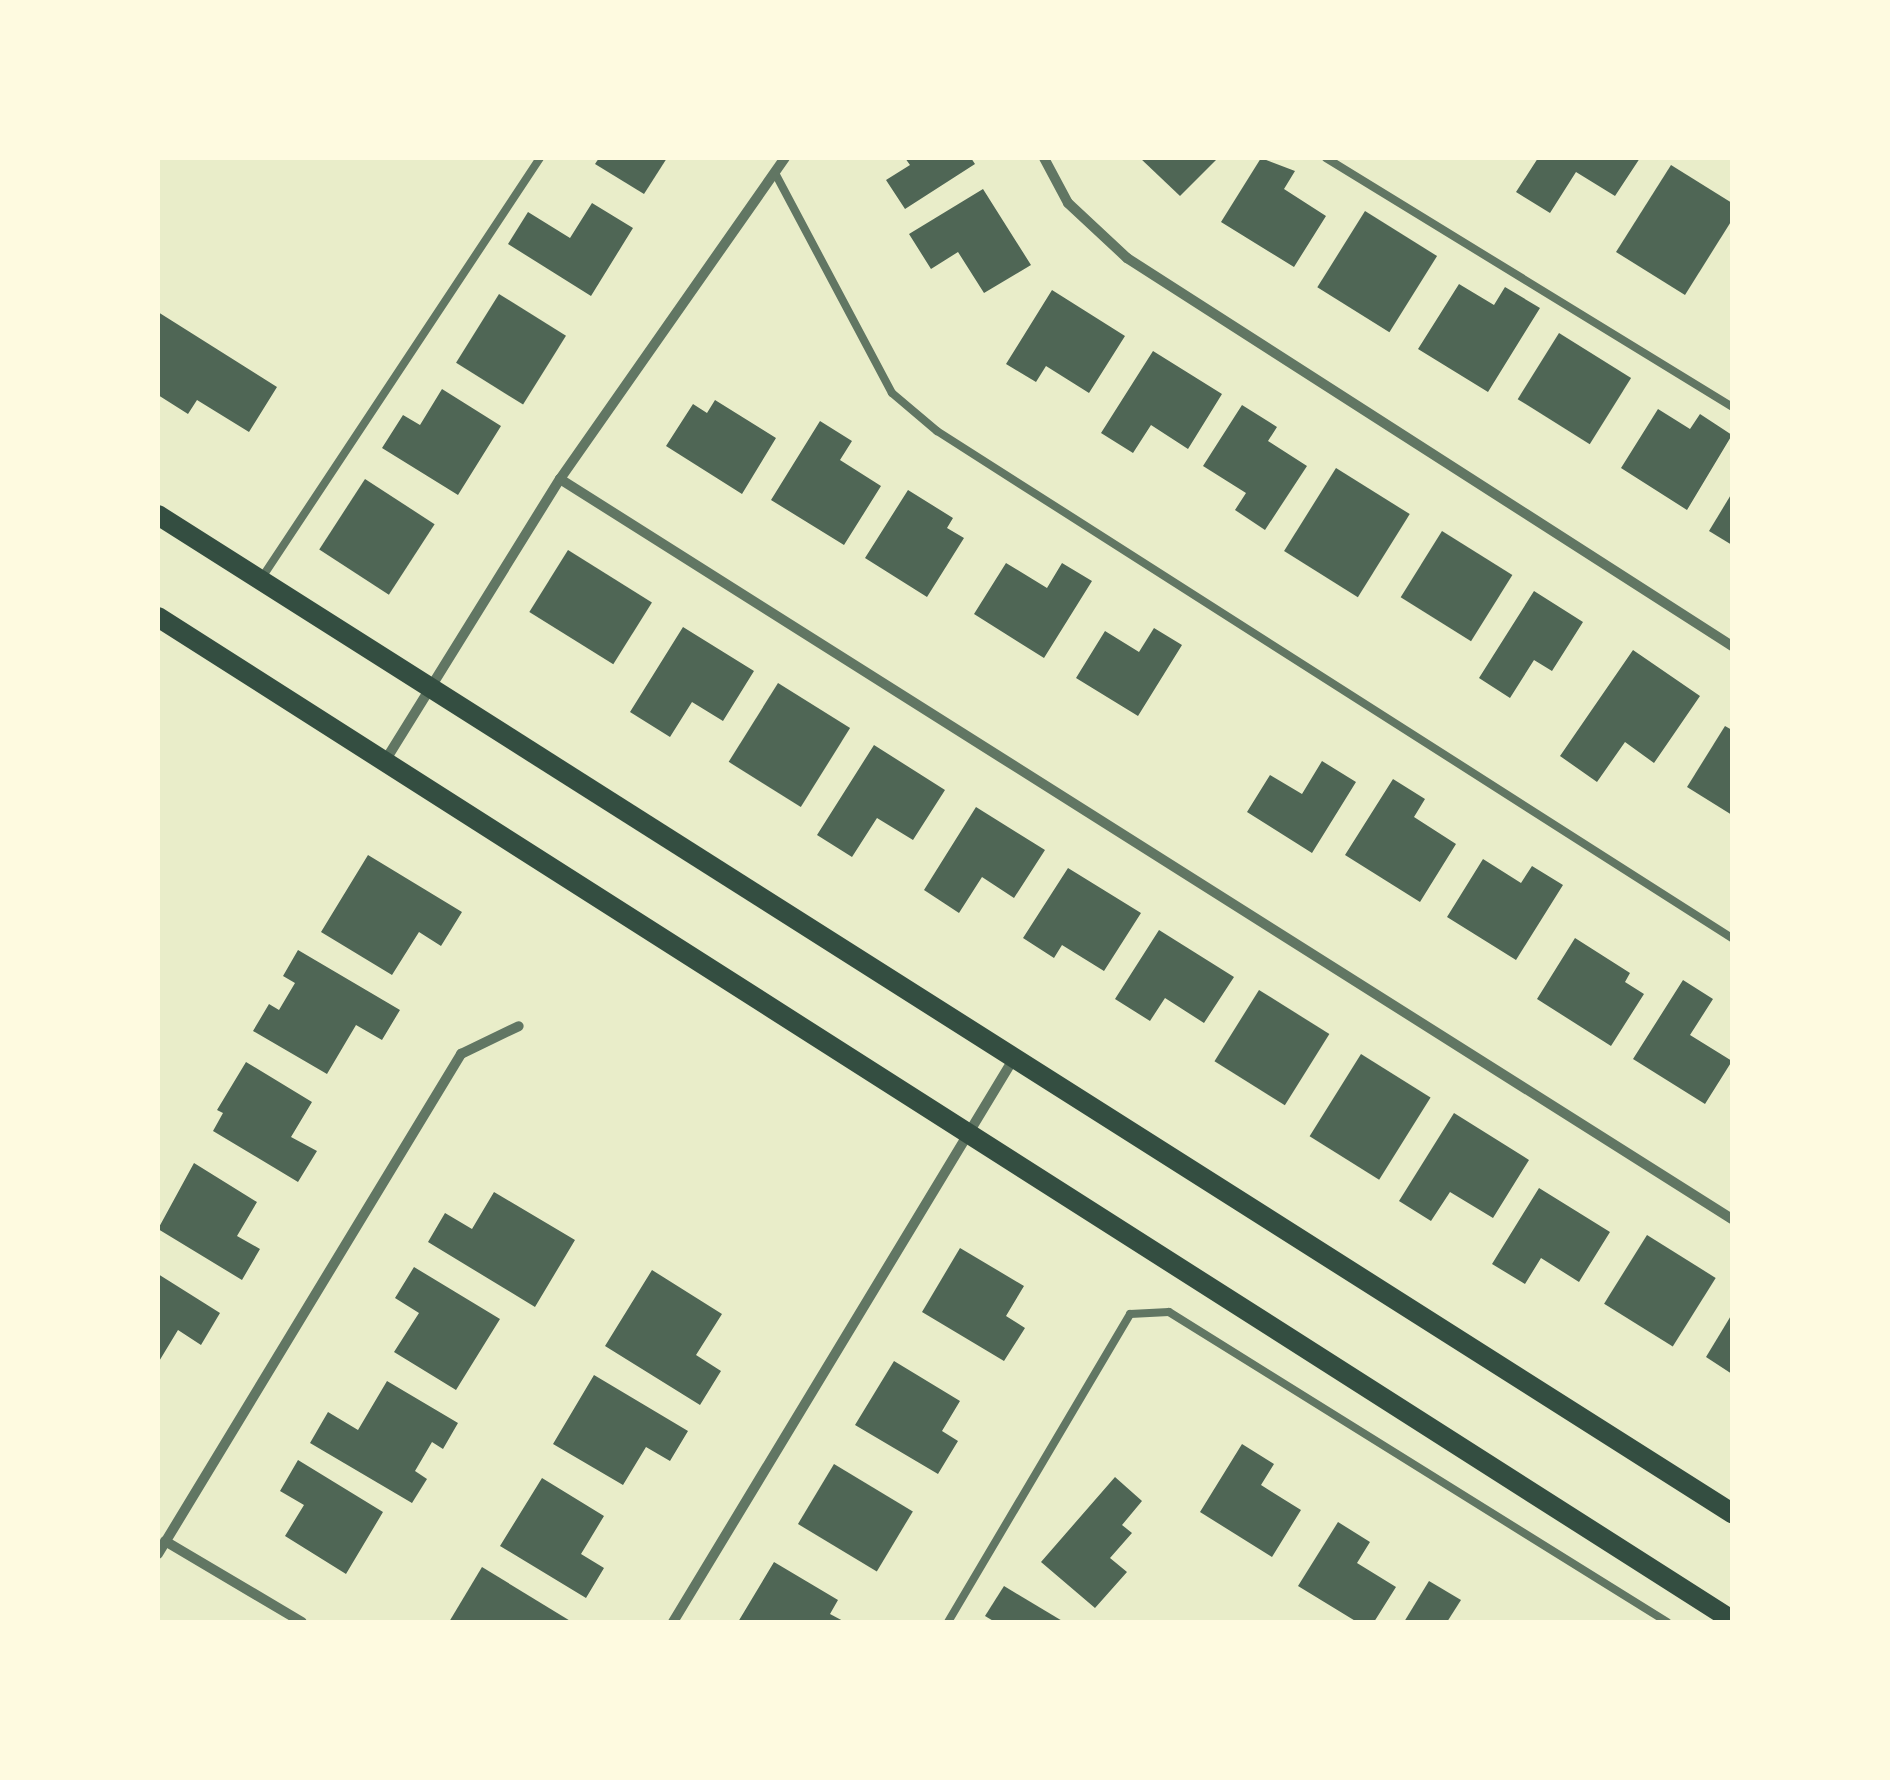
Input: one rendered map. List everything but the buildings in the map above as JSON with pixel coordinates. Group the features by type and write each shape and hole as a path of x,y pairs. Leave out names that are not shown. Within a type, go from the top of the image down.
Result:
{"main road":[{"path":"158,515 1732,1513"},
{"path":"158,617 1731,1616"}],"street":[{"path":"385,762 560,479 786,158"},
{"path":"1044,158 1068,203 1127,258 1732,646"},
{"path":"560,479 1732,1218"},
{"path":"158,1554 461,1054 519,1026"},
{"path":"673,1622 1014,1057"},
{"path":"166,1541 302,1622"}],"lane":[{"path":"261,579 540,158"},
{"path":"1326,158 1732,407"},
{"path":"775,173 892,393 936,431 1732,938"},
{"path":"948,1622 1130,1314 1170,1312 1667,1622"}]}
